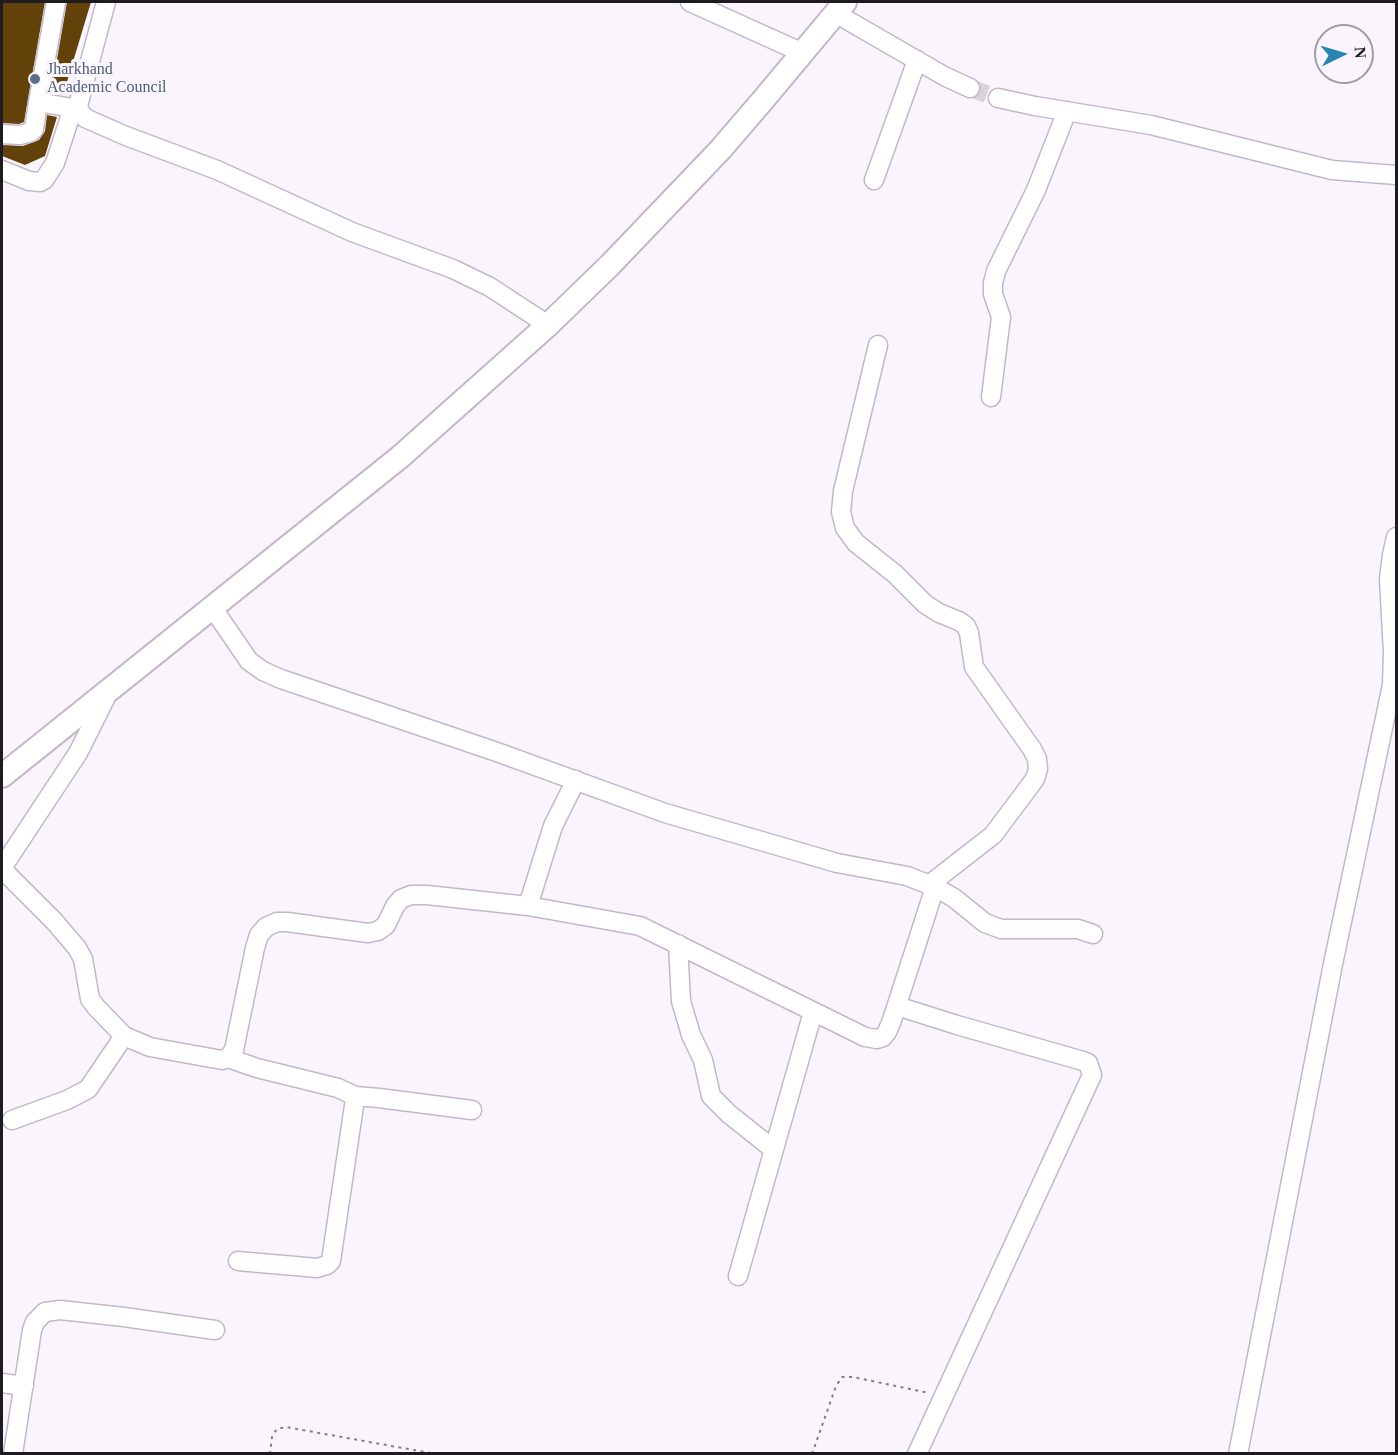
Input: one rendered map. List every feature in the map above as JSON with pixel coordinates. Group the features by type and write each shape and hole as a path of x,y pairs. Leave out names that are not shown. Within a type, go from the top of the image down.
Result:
{"main road":[{"path":"2,776 400,457 548,325 674,199 756,109 840,7"}],"street":[{"path":"2,134 20,135 34,129 56,2"},
{"path":"2,170 29,181 40,182 44,180 55,163 84,81 106,2"},
{"path":"690,2 803,53"},
{"path":"840,7 917,60 944,76 970,87"},
{"path":"874,180 917,60"},
{"path":"998,98 1151,125 1332,170 1396,175"},
{"path":"38,102 75,109 85,118 217,171 352,232 453,269 490,286 548,325"},
{"path":"991,397 1001,317 993,294 996,271 1036,190 1066,111"},
{"path":"228,1058 237,1043 255,948 259,935 266,927 277,922 287,922 368,933 378,931 386,925 401,899 411,895 528,906 640,926 865,1037 877,1040 883,1037 897,1006 932,886 993,835 1035,779 1038,769 1037,759 1032,749 974,667 966,626 924,604 895,574 856,543 845,528 841,512 843,491 878,345"},
{"path":"1238,1454 1333,964 1392,685 1393,653 1389,579 1396,537"},
{"path":"212,607 243,654 263,671 688,819 837,863 887,871 932,886 954,898 985,923 1001,930 1078,929 1093,934"},
{"path":"108,691 78,753 2,868 77,948 82,959 90,999 96,1007 124,1036 138,1043 212,1059 228,1058 257,1068 338,1088 355,1096 472,1110"},
{"path":"528,906 553,826 576,780"},
{"path":"678,944 684,1016 703,1060 711,1096 729,1114 773,1149"},
{"path":"897,1006 1083,1061 1091,1068 1089,1080 917,1454"},
{"path":"738,1276 813,1012"},
{"path":"12,1120 67,1100 87,1089 124,1036"},
{"path":"238,1261 317,1268 331,1261 355,1096"},
{"path":"14,1454 32,1330 40,1316 51,1310 124,1317 215,1330"},
{"path":"2,1383 24,1386"}],"path":[{"path":"812,1454 836,1386 842,1377 853,1377 943,1397"},
{"path":"270,1454 274,1432 286,1427 436,1454"}],"building":[{"path":"2,2 45,2 24,122 19,124 2,123"},
{"path":"67,2 91,2 63,95 51,93"},
{"path":"47,115 57,117 45,156 25,165 2,156 2,145 23,146 39,140 45,131"}],"tunnel":[{"path":"970,88 998,98"}],"place":[{"name":"Jharkhand Academic Council","path":"35,79"}]}
